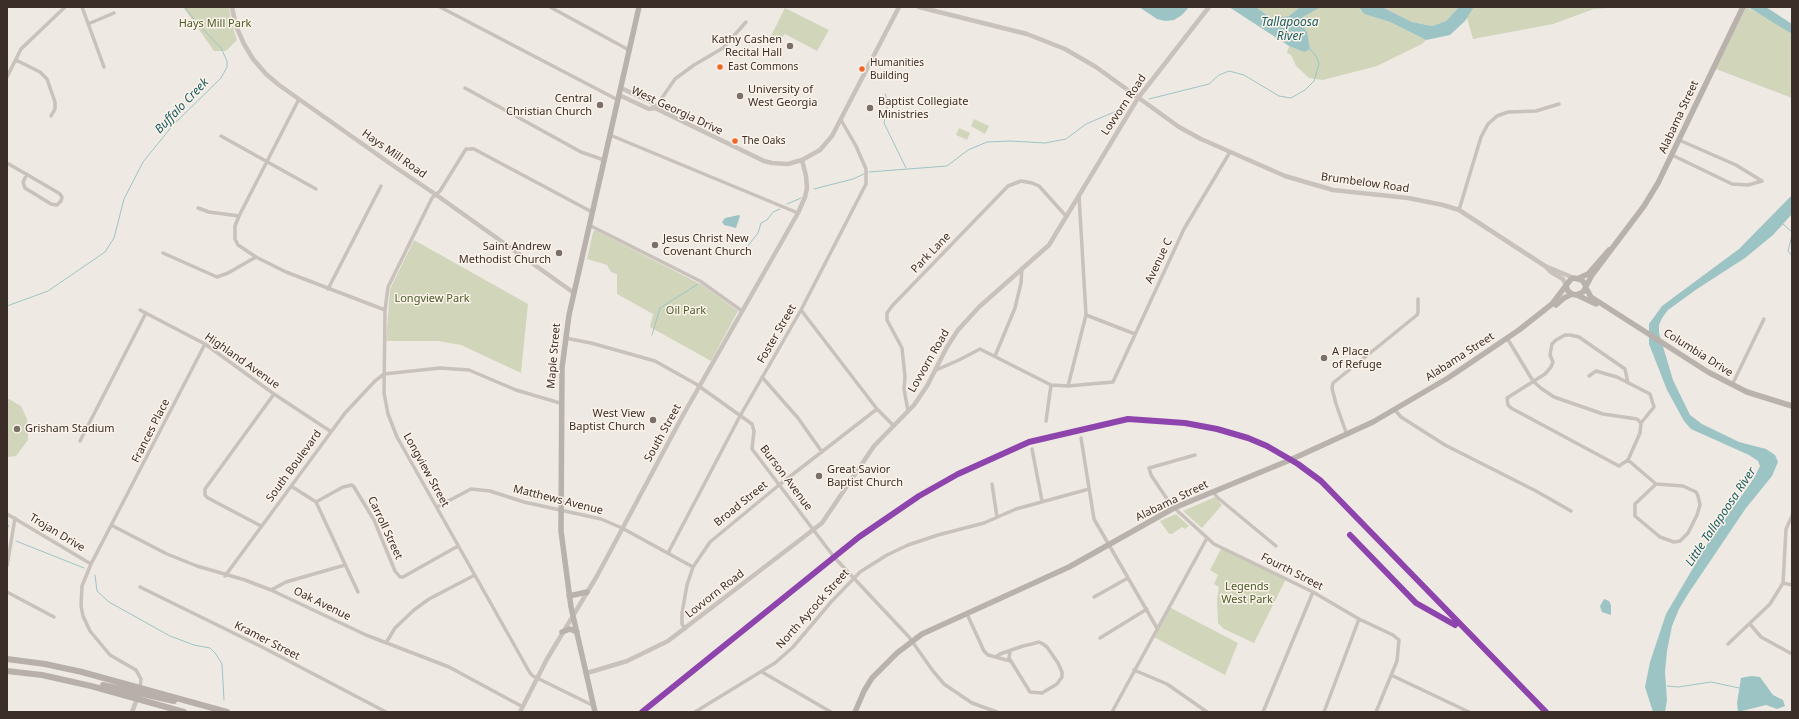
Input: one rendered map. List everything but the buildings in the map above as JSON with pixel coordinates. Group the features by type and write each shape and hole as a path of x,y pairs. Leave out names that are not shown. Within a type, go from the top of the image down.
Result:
{"main road":[{"name":"Maple Street","path":"595,709 569,596 563,552 560,508 560,403 565,338 589,225 639,7"},
{"name":"Alabama Street","path":"1586,287 1592,275 1644,206 1658,184 1743,7"},
{"name":"Alabama Street","path":"1576,278 1588,274 1604,255 1616,244"},
{"path":"1576,278 1584,281 1586,287 1583,292 1574,294 1568,291 1566,285 1571,279 1576,278"},
{"name":"Alabama Street","path":"855,712 864,691 872,678 886,663 912,641 926,632 1069,568 1174,508 1347,435 1395,410 1448,378 1519,330 1552,304 1566,285"},
{"name":"Columbia Drive","path":"1586,287 1591,296 1708,372 1732,385 1774,401 1792,406"},
{"name":"Alabama Street","path":"1519,330 1539,319 1564,298 1574,294"},
{"name":"Columbia Drive","path":"1574,294 1620,315"},
{"path":"569,596 587,592"},
{"path":"562,632 570,629 577,632"},
{"path":"7,659 61,667 139,693 184,712"},
{"path":"7,663 16,660"},
{"path":"7,671 42,675 92,686 185,700 227,712"}],"street":[{"path":"7,77 22,50 30,40 65,7"},
{"path":"82,7 104,67"},
{"name":"Hays Mill Road","path":"232,7 236,26 244,44 253,59 266,74 298,99 574,293"},
{"path":"440,7 618,97"},
{"path":"550,7 629,50"},
{"name":"West Georgia Drive","path":"618,97 649,109 655,108 764,161 788,164 802,160 817,153 824,146 841,120 898,7"},
{"name":"Brumbelow Road","path":"919,7 1027,34 1048,42 1085,60 1179,127 1230,152 1285,176 1318,187 1414,199 1443,205 1458,210 1545,266 1576,278"},
{"name":"Lovvorn Road","path":"587,673 642,656 668,641 814,530 826,518 874,446 908,411 927,386 947,347 958,330 979,307 1049,245 1138,98 1209,7"},
{"path":"88,24 114,13"},
{"path":"620,88 653,103 655,108 675,79 694,65 723,48 746,22"},
{"path":"16,60 40,72 47,79 55,102 55,109 51,116"},
{"path":"465,88 581,152 594,158 604,160"},
{"path":"298,99 239,216 235,226 235,239 238,245 256,257 286,272 385,310"},
{"path":"1458,210 1480,137 1488,124 1497,116 1508,112 1536,111 1559,104"},
{"name":"Foster Street","path":"668,553 740,416 801,310 866,184 866,169 854,142 841,120"},
{"path":"610,135 798,213"},
{"path":"221,136 316,189"},
{"path":"1672,155 1732,184 1748,185 1762,181 1736,165 1679,140"},
{"name":"Longview Street","path":"592,212 474,149 466,149 440,191 432,198 388,287 385,310 384,403 392,426 527,668 533,676 595,709"},
{"name":"Avenue C","path":"1068,386 1114,382 1184,230 1230,152"},
{"name":"South Street","path":"520,712 562,632 587,592 700,386 798,213 807,188 802,160"},
{"path":"7,163 27,174 57,192 62,197 57,205 51,204 30,192 23,185 27,174"},
{"name":"Park Lane","path":"908,411 904,389 905,377 902,348 887,320 887,313 892,306 1008,186 1021,181 1039,186 1066,216"},
{"path":"328,289 382,186"},
{"path":"936,370 980,349 1051,385 1068,386 1086,315 1079,195"},
{"path":"198,208 209,212 239,216"},
{"path":"589,225 700,281 742,311"},
{"path":"164,253 217,277 228,274 256,257"},
{"name":"Brumbelow Road","path":"1545,266 1551,272 1563,279 1566,285"},
{"path":"995,356 1015,308 1021,283 1022,268"},
{"path":"1347,435 1334,398 1332,388 1333,383 1417,315 1418,299"},
{"name":"Highland Avenue","path":"140,310 205,344 274,394 330,431"},
{"path":"801,310 877,409 893,425"},
{"path":"80,441 146,313"},
{"path":"1086,315 1136,334"},
{"path":"1732,385 1764,319"},
{"path":"1589,376 1596,371 1617,376 1628,383 1650,394 1653,400 1654,407 1641,423 1640,433 1628,460 1619,466 1508,405 1507,398 1545,374 1551,367 1553,362 1550,355 1552,344 1560,337 1570,335 1578,338 1625,369 1628,383"},
{"name":"Burson Avenue","path":"565,338 649,358 700,386 752,424 754,431 752,449 814,530 854,578 912,641 944,684 972,703 997,712"},
{"path":"1508,338 1533,381 1554,397 1604,414 1637,419 1641,423"},
{"name":"Frances Place","path":"91,564 205,344"},
{"path":"384,374 440,368 469,370 516,390 560,403"},
{"name":"South Boulevard","path":"225,576 330,431 358,398 384,374"},
{"path":"762,377 798,418 822,452"},
{"path":"1046,421 1051,385"},
{"path":"261,526 205,495 205,490 274,394"},
{"name":"Broad Street","path":"685,629 682,624 682,613 693,567 710,542 779,485 877,409"},
{"path":"1395,410 1401,417 1445,445 1536,491 1571,511"},
{"path":"1081,438 1094,519 1157,628"},
{"path":"1032,449 1042,501"},
{"name":"Fourth Street","path":"1195,455 1149,468 1151,475 1174,508 1207,538 1222,548 1313,592 1359,619 1393,635 1399,640 1399,650 1391,675"},
{"path":"1628,460 1656,484 1683,486 1696,492 1700,505 1697,515 1688,533 1680,541 1674,542 1660,537 1635,516 1635,504 1656,484"},
{"path":"992,484 997,517"},
{"path":"291,486 316,502 358,592"},
{"name":"Carroll Street","path":"316,502 343,487 354,487 374,520 395,571 400,577 404,577 458,546"},
{"name":"Matthews Avenue","path":"437,507 471,489 490,492 524,502 560,508 601,519 622,528 693,567"},
{"name":"North Aycock Street","path":"695,712 762,672 793,647 864,568 908,545 938,535 984,523 1016,509 1089,489"},
{"path":"1213,492 1218,498 1276,546"},
{"name":"Trojan Drive","path":"7,514 91,564 85,577 81,596 83,616 94,638 110,655 136,670 141,679 139,693"},
{"path":"1728,644 1770,604 1783,583 1786,529 1792,516"},
{"path":"7,566 15,518"},
{"name":"Oak Avenue","path":"111,525 167,554 225,576 245,580 271,590 366,636 449,667 523,707"},
{"path":"1112,712 1207,538"},
{"path":"271,590 286,582 345,565"},
{"path":"386,643 395,628 414,610 429,599 475,575"},
{"path":"1094,597 1128,578"},
{"path":"1783,583 1792,585"},
{"name":"Kramer Street","path":"140,587 264,648 386,712"},
{"path":"7,592 54,617"},
{"path":"1262,712 1313,592"},
{"path":"1100,638 1147,609"},
{"path":"967,614 984,651 988,655 1011,661"},
{"path":"1324,712 1359,619"},
{"path":"1750,624 1761,637 1792,654"},
{"path":"996,656 1010,651 1039,642 1048,647 1058,663 1062,672 1062,677 1057,684 1048,690 1042,693 1033,693 1028,689 1011,661 1009,655 1010,651"},
{"path":"1134,670 1167,684 1207,712"},
{"path":"762,672 831,712"},
{"path":"1376,712 1391,675 1469,712"},
{"path":"132,712 139,693"}],"green space":[{"name":"Hays Mill Park","path":"183,7 229,7 237,40 226,51 214,51"},
{"path":"1256,7 1300,7 1289,16 1271,18"},
{"path":"1321,7 1359,7 1364,14 1390,22 1426,40 1422,44 1377,66 1323,80 1309,78 1296,66 1291,55 1287,53 1289,46 1304,52 1307,32 1301,23 1303,17"},
{"path":"1382,7 1459,7 1446,21 1432,26 1412,22"},
{"path":"1474,7 1623,7 1594,9 1553,24 1473,39 1467,18"},
{"path":"1746,7 1771,20 1792,34 1792,98 1716,69"},
{"path":"785,8 829,30 817,51 785,34 778,42 771,40 770,38"},
{"path":"974,119 989,126 985,134 971,126"},
{"path":"959,128 970,133 967,140 956,135"},
{"name":"Oil Park","path":"595,230 702,285 738,311 711,361 650,327 653,314 617,294 617,274 611,272 607,265 587,259 593,232"},
{"name":"Longview Park","path":"414,240 528,304 521,373 461,345 438,341 386,341 390,289"},
{"name":"Grisham Stadium","path":"7,398 21,406 27,419 28,440 16,456 7,457"},
{"path":"1215,497 1222,505 1202,528 1183,511"},
{"path":"1176,514 1189,526 1185,529 1182,527 1172,534 1169,534 1160,521"},
{"name":"Legends West Park","path":"1222,547 1286,579 1254,643 1224,629 1218,623 1217,599 1219,587 1214,584 1218,575 1210,570"},
{"path":"1169,607 1238,643 1225,675 1152,636"}],"water":[{"path":"1139,7 1189,7 1182,15 1174,20 1165,21 1157,19"},
{"name":"Tallapoosa River","path":"1229,7 1256,7 1271,18 1289,16 1300,7 1321,7 1303,17 1301,23 1307,32 1310,49 1304,52 1289,46"},
{"path":"1359,7 1382,7 1412,22 1432,26 1446,21 1459,7 1474,7 1465,21 1450,35 1426,40 1390,22 1364,14"},
{"path":"1748,7 1766,7 1792,24 1792,34"},
{"path":"1792,195 1792,214 1773,235 1745,258 1668,310 1659,325 1659,333 1673,380 1690,415 1702,424 1739,442 1766,449 1775,455 1778,462 1772,476 1746,508 1679,609 1672,626 1667,651 1665,672 1667,700 1665,712 1653,712 1645,687 1650,662 1666,614 1706,546 1754,478 1760,466 1758,461 1749,455 1691,429 1684,421 1667,390 1649,344 1649,324 1662,306 1739,249"},
{"path":"739,215 736,228 724,225 722,222 725,218"},
{"path":"1604,599 1609,601 1611,605 1611,615 1602,612 1600,606"},
{"path":"1751,676 1760,677 1773,695 1783,700 1785,706 1777,709 1766,705 1738,712 1737,703 1741,678"}],"waterway":[{"name":"Buffalo Creek","path":"7,306 48,291 105,252 114,238 124,199 143,162 173,125 221,78 227,67 227,61 221,48 195,21 185,7"},
{"path":"1149,99 1209,84 1219,75 1229,71 1244,75 1279,96 1291,98 1305,90 1314,81 1319,64 1316,56 1310,49"},
{"path":"885,94 888,102 884,123 906,168"},
{"path":"869,172 947,166 968,150 987,142 1010,141 1045,143 1066,139 1086,124 1126,107"},
{"path":"814,189 853,179 864,174"},
{"path":"787,204 801,198"},
{"path":"747,247 758,233 761,223 767,220 773,212 780,209"},
{"path":"1783,224 1791,231 1792,235 1788,251 1792,256"},
{"path":"652,335 660,308 698,284"},
{"path":"7,523 9,527"},
{"path":"16,541 84,568"},
{"path":"95,575 97,591 109,602 170,636 194,645 210,648 222,664 224,700"},
{"path":"1667,686 1678,687 1711,682 1739,688"},
{"path":"936,712 954,712"}],"transit line":[{"path":"642,712 859,537 919,496 958,474 1029,442 1128,419 1185,423 1217,429 1248,438 1267,446 1298,464 1321,481 1546,712"},
{"path":"1350,535 1416,603 1455,625"}],"place":[{"name":"Kathy Cashen Recital Hall","path":"790,46"},
{"name":"East Commons","path":"720,67"},
{"name":"Humanities Building","path":"862,69"},
{"name":"University of West Georgia","path":"740,96"},
{"name":"Central Christian Church","path":"600,105"},
{"name":"Baptist Collegiate Ministries","path":"870,108"},
{"name":"The Oaks","path":"735,141"},
{"name":"Jesus Christ New Covenant Church","path":"655,245"},
{"name":"Saint Andrew Methodist Church","path":"559,253"},
{"name":"A Place of Refuge","path":"1324,358"},
{"name":"West View Baptist Church","path":"653,420"},
{"name":"Grisham Stadium","path":"17,429"},
{"name":"Great Savior Baptist Church","path":"819,476"}],"water label":[{"name":"Little Tallapoosa River","path":"1721,517"}]}
